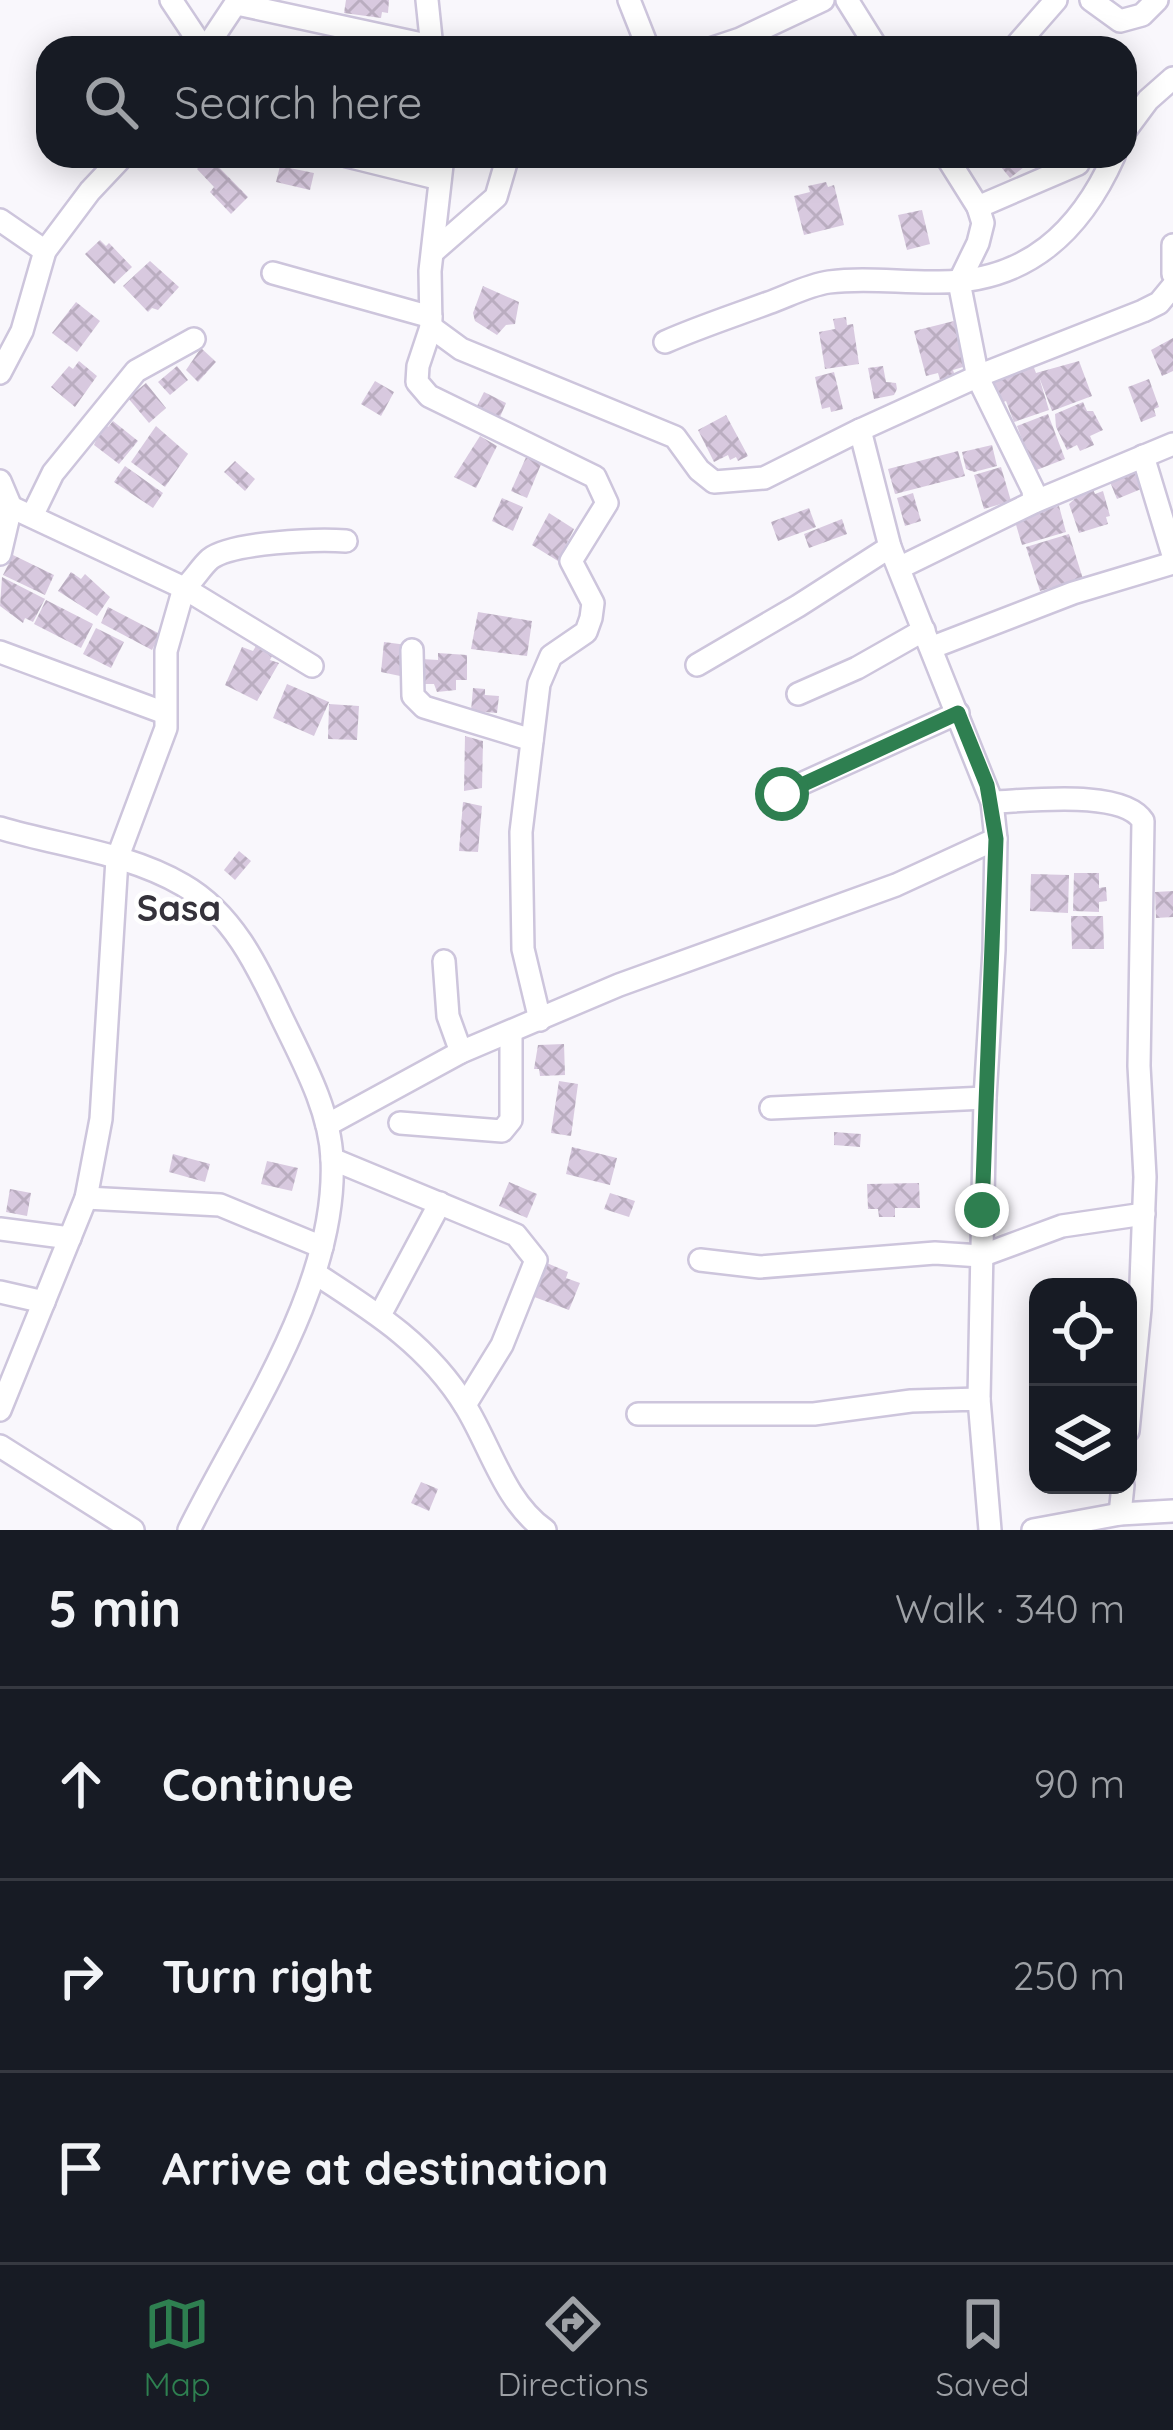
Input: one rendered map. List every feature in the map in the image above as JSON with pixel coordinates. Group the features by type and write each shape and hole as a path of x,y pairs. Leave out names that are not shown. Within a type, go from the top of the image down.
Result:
{"street":[{"path":"171,0 196,36"},
{"path":"430,36 428,5 452,0"},
{"path":"629,0 643,36"},
{"path":"748,36 823,0"},
{"path":"847,0 870,36"},
{"path":"1025,36 1056,0"},
{"path":"1091,0 1120,21 1142,15 1157,0"},
{"path":"213,36 238,2 384,36"},
{"path":"1137,114 1173,78"},
{"path":"0,373 22,331 45,250 112,168"},
{"path":"441,168 430,322 417,382 429,396 595,477 607,503 572,561 593,603 586,632 551,656 539,684 521,832 520,914 540,1020"},
{"path":"433,252 496,197 504,168"},
{"path":"954,168 983,223 959,282 978,378 1033,490 1034,502"},
{"path":"978,207 1069,168"},
{"path":"665,342 824,283 859,279 959,282 1020,266 1051,246 1092,202 1108,168"},
{"path":"0,220 45,250"},
{"path":"1173,245 1173,274"},
{"path":"273,273 430,322 461,349 675,436 714,482 764,478 978,378 1143,311 1159,303 1173,286"},
{"path":"0,554 14,510 53,472 136,371 194,339"},
{"path":"860,430 894,558 992,802 996,839 993,979 985,1098 979,1400 990,1530"},
{"path":"697,664 894,558 1173,444"},
{"path":"798,694 928,639 1173,559 1143,457"},
{"path":"0,481 14,510 184,588 312,666"},
{"path":"0,1410 86,1198 101,1119 117,859 166,728 166,651 184,588 212,558 223,554 285,541 346,541"},
{"path":"412,650 413,696 424,707 532,740"},
{"path":"0,652 165,713"},
{"path":"782,794 958,713"},
{"path":"992,802 1112,802 1131,808 1143,821 1139,1066 1144,1214 1134,1386"},
{"path":"0,828 117,859 184,885 230,926 256,962 327,1125 332,1159 316,1274 270,1376 189,1530"},
{"path":"327,1125 461,1052 619,985 896,886 996,839"},
{"path":"444,961 448,1016 461,1052"},
{"path":"400,1124 502,1131 511,1120 511,1032"},
{"path":"771,1108 985,1098"},
{"path":"332,1159 516,1235 536,1260 502,1345 465,1405"},
{"path":"86,1198 220,1205 322,1247"},
{"path":"380,1315 440,1203"},
{"path":"700,1260 760,1267 935,1253 981,1256 1062,1226 1144,1214"},
{"path":"0,1229 70,1238"},
{"path":"316,1274 426,1352 465,1405 527,1517 545,1530"},
{"path":"0,1292 44,1302"},
{"path":"638,1414 814,1414 911,1401 979,1400"},
{"path":"0,1446 133,1530"},
{"path":"1120,1514 1122,1494"},
{"path":"1033,1530 1120,1514 1173,1511"}],"building":[{"path":"346,0 389,0 388,13 382,12 381,18 344,13"},
{"path":"220,168 248,197 231,214 197,169"},
{"path":"280,168 314,173 310,190 276,182"},
{"path":"1002,168 1023,168 1010,178"},
{"path":"826,182 828,187 834,185 844,225 804,235 794,196"},
{"path":"922,210 930,244 907,250 898,215"},
{"path":"100,240 132,267 114,284 85,254"},
{"path":"150,261 179,287 158,310 148,312 123,286"},
{"path":"483,286 519,302 515,324 506,325 497,335 475,321 473,313"},
{"path":"76,302 100,321 77,352 52,333"},
{"path":"846,317 847,325 853,324 859,364 825,369 819,332 835,329 833,319"},
{"path":"962,319 973,364 940,380 938,373 926,376 914,331"},
{"path":"1173,338 1173,371 1162,376 1151,350"},
{"path":"201,348 216,362 198,382 186,370"},
{"path":"1031,360 1036,373 1079,361 1092,396 1052,411 1039,377 1049,410 1014,422 1006,401 999,404 993,374"},
{"path":"79,361 97,376 75,407 51,387"},
{"path":"177,366 188,380 170,395 158,382"},
{"path":"883,366 886,382 896,383 897,389 894,395 874,399 868,368"},
{"path":"834,372 843,409 831,412 830,407 822,409 815,377"},
{"path":"1149,379 1159,407 1154,409 1156,416 1141,422 1128,387"},
{"path":"375,381 394,392 381,416 361,404"},
{"path":"146,383 166,408 149,423 128,398"},
{"path":"484,392 506,403 497,424 474,412"},
{"path":"1083,402 1103,430 1090,436 1094,445 1067,450 1055,414"},
{"path":"1048,414 1065,459 1034,471 1017,426"},
{"path":"726,415 748,456 738,461 728,455 714,462 698,430"},
{"path":"113,421 138,441 119,464 94,445 103,423 108,427"},
{"path":"156,426 188,454 165,487 131,462"},
{"path":"480,436 497,446 476,488 454,477"},
{"path":"992,445 997,466 974,472 966,469 962,452"},
{"path":"958,451 965,476 895,494 888,469"},
{"path":"527,455 542,462 527,498 511,491"},
{"path":"235,461 255,479 245,491 224,472"},
{"path":"125,466 163,493 153,508 114,482"},
{"path":"1001,467 1011,501 984,509 974,475"},
{"path":"1138,467 1146,487 1117,499 1108,477"},
{"path":"1093,489 1095,494 1103,491 1108,524 1079,533 1069,504"},
{"path":"913,493 921,521 905,526 897,498"},
{"path":"502,498 523,507 513,531 492,521"},
{"path":"1059,506 1066,532 1022,545 1014,518"},
{"path":"809,508 816,527 778,541 771,522"},
{"path":"549,513 574,529 558,561 532,545"},
{"path":"842,519 847,534 809,548 804,534"},
{"path":"1069,534 1083,579 1040,591 1026,547"},
{"path":"13,555 54,575 45,595 3,575"},
{"path":"71,572 81,579 85,574 110,597 97,616 58,591"},
{"path":"2,577 45,599 33,622 25,618 23,623 0,606"},
{"path":"46,600 93,624 81,648 34,624"},
{"path":"108,607 160,634 152,650 101,623"},
{"path":"478,612 532,621 527,656 471,649"},
{"path":"96,628 124,642 111,668 83,654"},
{"path":"384,642 407,645 405,677 381,672"},
{"path":"256,646 273,654 270,660 279,663 257,701 225,685 242,647 253,651"},
{"path":"438,653 467,655 467,680 456,680 456,690 437,692 434,684 420,684 421,659 438,660"},
{"path":"287,684 329,702 314,736 273,718"},
{"path":"473,688 499,696 497,713 471,711"},
{"path":"329,704 359,706 357,740 328,739"},
{"path":"465,736 483,741 482,788 464,791"},
{"path":"463,802 482,806 478,852 459,851"},
{"path":"239,851 251,861 235,880 224,870"},
{"path":"1074,873 1099,873 1099,888 1106,887 1107,901 1099,902 1099,912 1073,911"},
{"path":"1031,874 1069,875 1068,913 1030,911"},
{"path":"1173,891 1173,917 1156,918 1155,892"},
{"path":"1071,916 1103,916 1104,949 1072,949"},
{"path":"564,1044 565,1075 540,1076 539,1069 534,1069 538,1045"},
{"path":"559,1081 578,1084 571,1136 551,1133"},
{"path":"834,1132 861,1134 860,1147 834,1145"},
{"path":"572,1147 617,1158 610,1185 566,1174"},
{"path":"173,1154 210,1164 205,1182 169,1172"},
{"path":"267,1161 298,1168 292,1191 261,1184"},
{"path":"509,1182 537,1194 527,1218 499,1206"},
{"path":"919,1183 920,1208 895,1208 895,1217 879,1217 878,1209 868,1209 867,1184"},
{"path":"10,1189 31,1193 27,1216 6,1212"},
{"path":"610,1193 635,1201 629,1217 604,1209"},
{"path":"542,1261 580,1283 569,1310 529,1295"},
{"path":"421,1482 438,1489 429,1511 411,1503"}],"district":[{"name":"Sasa","path":"179,907"}],"route":[{"path":"782,794 958,713 987,785 996,839 982,1210"}]}
